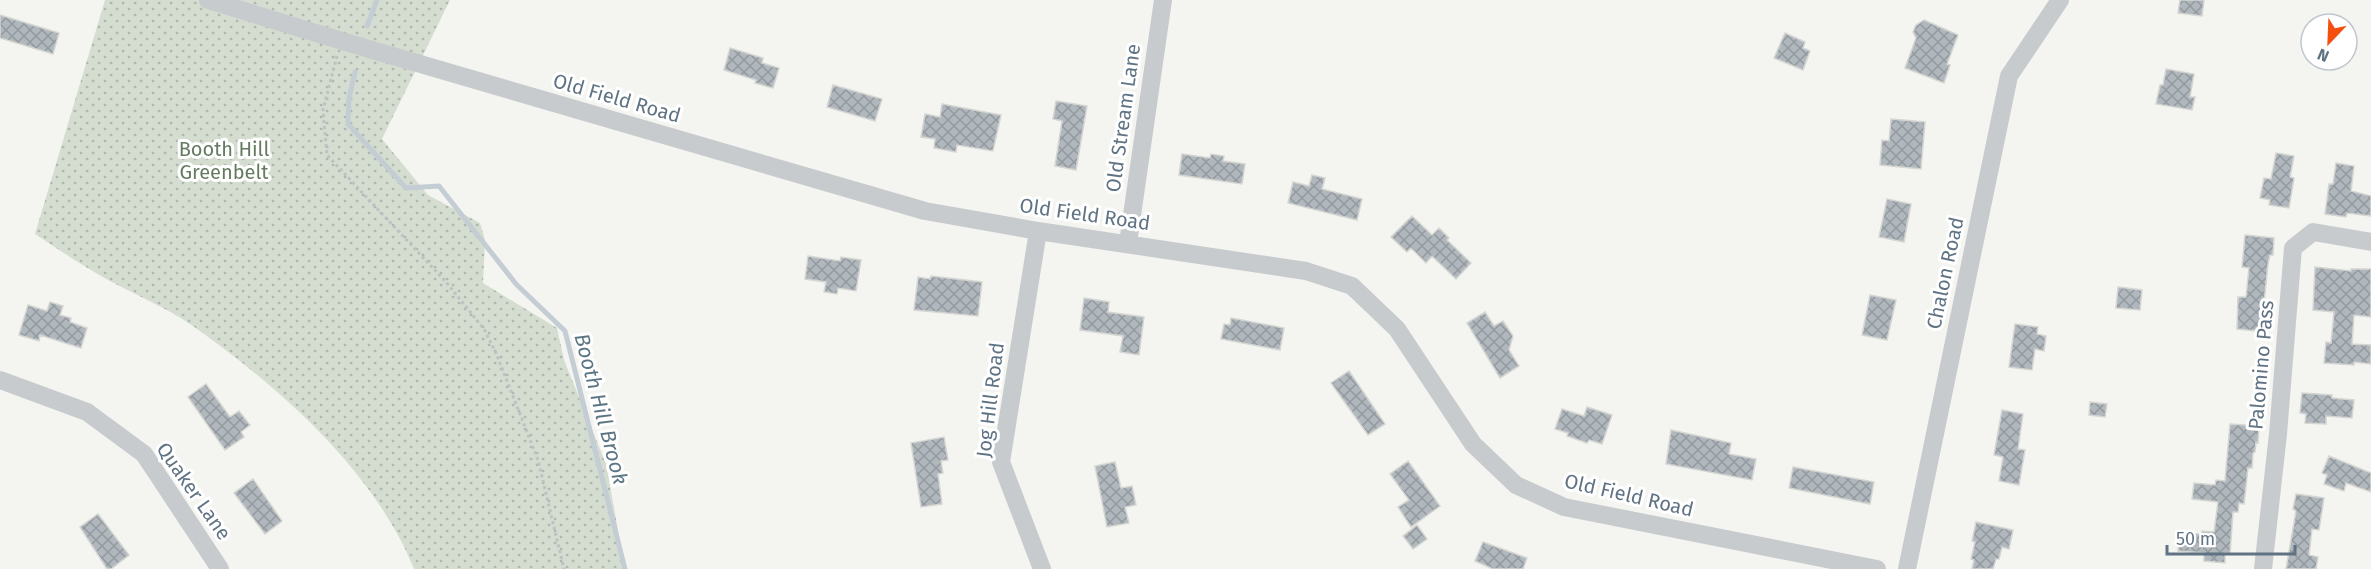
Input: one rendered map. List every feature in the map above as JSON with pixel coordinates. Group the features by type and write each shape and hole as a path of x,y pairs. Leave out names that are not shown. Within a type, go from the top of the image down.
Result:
{"street":[{"name":"Old Field Road","path":"208,0 925,211 1038,231 1306,271 1352,286 1397,329 1473,444 1516,485 1564,507 1877,569"},
{"name":"Old Stream Lane","path":"1128,243 1163,0"},
{"name":"Chalon Road","path":"1907,569 2009,76 2060,0"},
{"name":"Jog Hill Road","path":"1038,231 1001,462 1042,569"},
{"name":"Palomino Pass","path":"2263,569 2278,434 2293,248 2313,232 2371,242"},
{"name":"Quaker Lane","path":"0,380 87,412 144,454 220,569"}],"path":[{"path":"341,40 323,110 327,155 446,282 484,329 496,352 538,460 564,569"}],"green space":[{"name":"Booth Hill Greenbelt","path":"105,0 450,0 382,139 428,195 480,223 485,240 483,283 557,328 564,360 606,464 625,569 414,569 397,533 375,498 349,464 290,403 258,375 183,319 99,275 35,234"}],"building":[{"path":"2180,0 2204,0 2202,16 2178,13"},
{"path":"0,15 59,33 53,54 0,38"},
{"path":"1924,20 1958,35 1947,64 1950,65 1944,83 1905,68 1916,38 1913,32 1916,25"},
{"path":"1785,33 1805,42 1803,48 1810,51 1803,70 1774,58"},
{"path":"730,48 763,58 762,63 779,68 773,88 724,70"},
{"path":"2166,69 2194,74 2190,97 2195,97 2192,110 2156,104"},
{"path":"833,85 882,99 875,121 827,107"},
{"path":"1056,101 1087,106 1076,170 1055,166 1062,121 1053,119"},
{"path":"942,104 1001,115 993,151 957,145 956,152 934,148 935,139 921,137 925,114 940,117"},
{"path":"1891,119 1925,122 1921,169 1880,165 1882,140 1889,141"},
{"path":"2276,153 2294,156 2290,177 2294,178 2289,208 2269,205 2270,200 2260,198 2264,178 2271,179"},
{"path":"1182,154 1210,158 1211,154 1224,156 1223,161 1245,164 1242,184 1179,175"},
{"path":"2336,163 2354,166 2351,191 2371,196 2371,216 2347,213 2346,217 2325,214 2329,184 2333,184"},
{"path":"1312,175 1325,178 1322,189 1362,199 1357,220 1288,203 1293,182 1309,186"},
{"path":"1887,199 1911,204 1904,242 1879,237"},
{"path":"1412,216 1432,235 1439,228 1449,238 1447,240 1471,263 1456,279 1432,256 1426,263 1411,248 1407,252 1391,237"},
{"path":"2245,235 2274,238 2273,255 2270,255 2268,264 2264,303 2265,314 2268,314 2266,332 2237,329 2238,297 2246,297 2249,268 2242,267"},
{"path":"808,256 840,261 841,257 861,260 856,291 838,288 837,294 824,292 826,282 805,279"},
{"path":"2315,267 2351,271 2351,269 2371,269 2371,317 2354,315 2352,344 2371,345 2371,364 2324,363 2326,342 2331,343 2334,312 2313,310"},
{"path":"931,276 982,282 978,316 914,310 918,277 930,279"},
{"path":"2118,287 2142,290 2140,310 2116,308"},
{"path":"1870,295 1896,300 1887,340 1862,335"},
{"path":"1084,298 1109,302 1108,312 1144,317 1139,355 1120,352 1123,336 1080,330"},
{"path":"50,302 63,306 60,315 71,318 70,322 87,328 81,348 40,335 39,341 19,335 28,305 47,311"},
{"path":"1485,312 1494,326 1503,321 1513,336 1509,350 1519,366 1500,378 1467,323"},
{"path":"1231,318 1284,328 1280,350 1221,339 1224,324 1230,325"},
{"path":"2015,324 2038,327 2037,334 2046,336 2044,351 2035,349 2032,370 2009,367"},
{"path":"1349,371 1385,424 1368,435 1331,383"},
{"path":"206,384 230,417 239,411 250,425 241,432 244,437 225,450 188,397"},
{"path":"2302,393 2332,395 2332,398 2354,400 2352,418 2326,416 2326,424 2305,423 2306,414 2300,413"},
{"path":"2090,402 2107,404 2105,417 2089,415"},
{"path":"1587,407 1612,415 1602,444 1589,440 1587,443 1555,429 1562,409 1584,416"},
{"path":"2002,410 2023,414 2018,449 2025,450 2019,485 1999,481 2003,457 1994,455"},
{"path":"2230,424 2259,426 2258,443 2256,442 2253,453 2252,468 2248,468 2244,504 2239,503 2238,512 2233,512 2230,554 2225,553 2225,563 2204,561 2204,553 2178,551 2179,533 2214,532 2218,502 2192,499 2194,483 2215,485 2216,480 2225,481"},
{"path":"1671,430 1731,443 1729,454 1756,459 1752,480 1666,464"},
{"path":"944,437 948,460 941,461 943,473 938,474 942,504 921,507 911,443"},
{"path":"2329,456 2371,473 2371,492 2346,483 2344,491 2324,484 2327,475 2322,473"},
{"path":"1408,461 1440,506 1411,527 1398,507 1409,500 1390,474"},
{"path":"1115,462 1121,488 1132,486 1136,505 1125,507 1129,523 1107,527 1095,466"},
{"path":"1793,467 1874,482 1870,504 1789,488"},
{"path":"253,479 282,521 265,534 234,493"},
{"path":"2296,494 2324,498 2319,530 2312,529 2309,555 2318,557 2316,569 2286,569 2296,511 2293,509"},
{"path":"98,514 129,555 111,569 107,569 80,527"},
{"path":"1976,522 2013,530 2009,549 2002,547 1993,569 1972,569 1974,560 1971,559 1975,542 1972,541"},
{"path":"1417,525 1427,539 1413,549 1403,536"},
{"path":"1483,542 1527,558 1523,569 1493,569 1475,561"}],"waterway":[{"name":"Booth Hill Brook","path":"367,26 377,0"},
{"name":"Booth Hill Brook","path":"355,72 349,98 348,124 406,188 439,186 516,284 565,331 625,569"}]}
